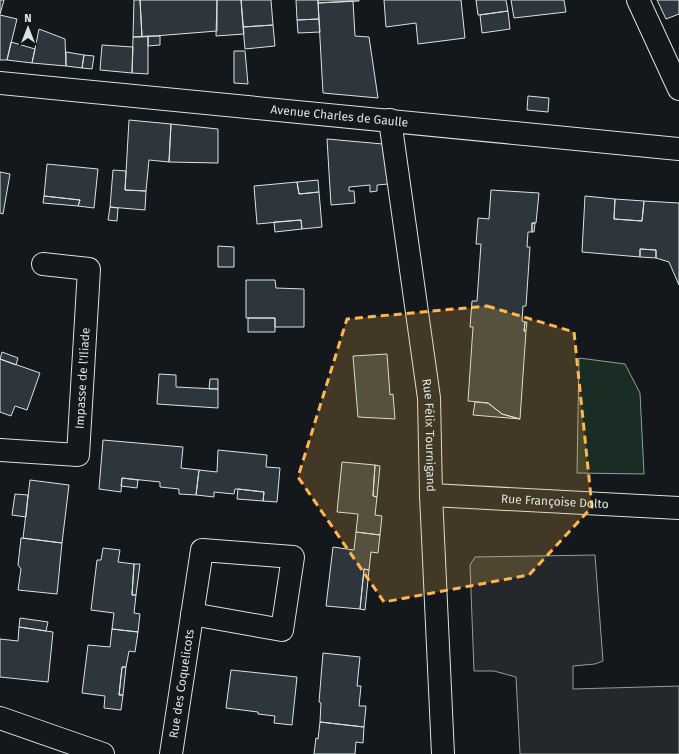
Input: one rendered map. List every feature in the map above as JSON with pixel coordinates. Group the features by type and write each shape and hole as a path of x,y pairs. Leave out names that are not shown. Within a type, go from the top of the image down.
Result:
{"street":[{"path":"638,0 679,89"},
{"name":"Avenue Charles de Gaulle","path":"0,83 679,149"},
{"name":"Rue Félix Tournigand","path":"390,120 430,398 431,495 443,754"},
{"name":"Impasse de l'Iliade","path":"0,450 78,455 89,269 43,264"},
{"name":"Rue Françoise Dolto","path":"431,495 679,508"},
{"name":"Rue des Coquelicots","path":"171,754 192,614 202,550 294,557 282,630 192,614"},
{"path":"0,718 103,754"}],"highlighted area":[{"path":"487,306 574,332 592,507 529,575 384,602 298,477 347,319"}],"green space":[{"path":"579,358 625,364 640,393 644,474 577,473"}],"shaded area":[{"path":"595,555 603,661 595,664 573,666 573,689 679,686 679,754 520,754 516,677 494,671 474,671 470,565 475,557"}],"building":[{"path":"0,0 4,0 0,14"},
{"path":"134,0 140,0 142,37 133,37"},
{"path":"140,0 217,0 217,31 142,37"},
{"path":"217,0 241,0 244,34 216,36"},
{"path":"241,0 271,0 273,25 243,27"},
{"path":"296,0 318,0 319,19 297,20"},
{"path":"318,0 359,0 359,1 318,3"},
{"path":"384,0 461,0 465,38 418,44 416,23 386,27"},
{"path":"476,0 506,0 508,11 478,15"},
{"path":"511,0 564,0 566,12 514,18"},
{"path":"657,0 679,0 679,14 666,19"},
{"path":"353,1 355,36 369,37 378,98 323,93 318,3"},
{"path":"508,11 510,29 482,33 480,15"},
{"path":"0,15 17,19 7,60 0,60"},
{"path":"319,19 320,32 298,33 297,20"},
{"path":"273,25 275,46 245,49 243,27"},
{"path":"39,29 65,39 66,66 32,63"},
{"path":"148,36 160,36 160,45 148,46"},
{"path":"148,36 148,74 132,73 133,37"},
{"path":"11,42 35,49 32,63 7,60"},
{"path":"102,45 133,47 132,73 100,70"},
{"path":"234,51 245,51 248,84 234,83"},
{"path":"66,52 84,55 82,68 66,66"},
{"path":"84,55 94,56 92,69 82,68"},
{"path":"528,96 549,98 548,112 527,110"},
{"path":"129,120 171,124 169,162 149,160 146,191 125,190"},
{"path":"171,124 218,129 218,163 169,162"},
{"path":"327,139 383,144 388,184 377,185 377,191 370,192 370,185 349,187 349,191 354,191 355,203 331,205"},
{"path":"47,164 98,169 94,208 78,206 80,200 44,196"},
{"path":"113,170 126,171 125,190 146,191 145,210 110,207"},
{"path":"0,172 10,174 3,214 0,213"},
{"path":"318,180 319,192 299,194 297,182"},
{"path":"297,182 299,194 319,192 322,227 302,229 301,220 257,224 254,186"},
{"path":"491,190 539,193 536,223 532,223 532,232 528,232 527,247 530,247 526,306 523,306 522,321 525,322 524,331 526,331 520,419 502,414 488,403 468,401 473,327 470,327 472,301 477,301 481,244 476,244 478,218 489,219"},
{"path":"44,196 80,200 78,206 43,203"},
{"path":"585,196 615,199 614,219 642,221 644,201 679,203 679,285 669,262 656,258 656,250 640,249 640,257 582,252"},
{"path":"615,199 644,201 642,221 614,219"},
{"path":"110,207 118,208 117,221 108,220"},
{"path":"301,220 302,229 275,232 274,222"},
{"path":"532,223 535,223 534,232 532,232"},
{"path":"218,246 234,247 234,267 218,267"},
{"path":"640,249 656,250 656,258 640,257"},
{"path":"246,280 275,280 276,288 304,289 304,327 275,327 275,318 246,318"},
{"path":"248,318 275,318 275,332 248,332"},
{"path":"525,322 527,322 526,331 524,331"},
{"path":"2,352 18,358 16,365 0,359"},
{"path":"387,354 390,395 393,394 395,419 358,417 353,356"},
{"path":"0,359 40,373 27,410 15,406 11,416 0,412"},
{"path":"159,374 176,375 176,387 218,389 218,408 157,404"},
{"path":"210,379 218,379 218,389 209,389"},
{"path":"475,402 488,403 502,414 520,419 473,415"},
{"path":"103,440 183,447 181,468 199,470 196,495 179,494 179,489 160,487 160,482 122,478 121,492 99,489"},
{"path":"218,450 267,455 266,467 280,468 277,502 263,501 264,492 238,489 235,489 234,494 214,492 214,497 196,495 199,470 217,472"},
{"path":"342,462 375,465 373,496 377,497 375,515 382,516 380,535 356,532 358,514 337,512"},
{"path":"375,465 380,466 377,497 373,496"},
{"path":"122,478 138,480 137,488 121,486"},
{"path":"30,480 69,485 62,543 23,538"},
{"path":"238,489 264,492 263,501 237,499"},
{"path":"15,494 28,495 26,517 12,515"},
{"path":"356,532 380,535 378,553 371,552 369,570 364,569 360,609 326,606 333,547 354,550"},
{"path":"21,538 62,543 57,594 18,590 21,569 18,565"},
{"path":"103,548 120,550 118,562 134,564 132,595 136,595 134,613 140,614 138,632 112,629 114,613 91,610 97,560 101,560"},
{"path":"134,564 140,564 136,595 132,595"},
{"path":"364,569 369,570 365,610 360,609"},
{"path":"20,618 48,622 46,631 19,627"},
{"path":"19,627 53,632 48,682 0,677 0,639 18,641"},
{"path":"112,629 138,632 135,652 129,651 126,667 122,667 119,695 123,695 121,710 104,708 105,696 82,693 88,645 110,647"},
{"path":"323,653 360,657 357,686 361,686 359,706 366,706 364,727 320,722 321,703 319,702"},
{"path":"122,667 126,667 123,695 119,695"},
{"path":"231,670 297,677 292,725 274,723 275,716 258,714 258,712 226,708"},
{"path":"320,722 364,727 363,743 356,742 355,754 314,754"}]}
